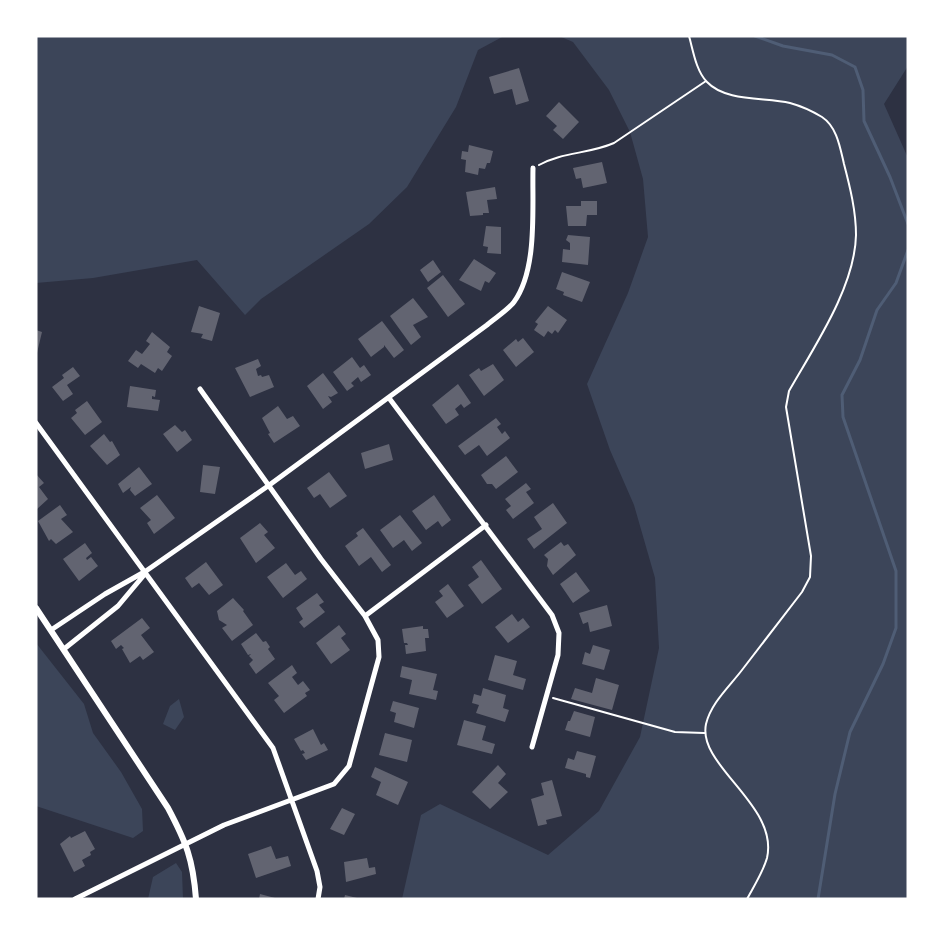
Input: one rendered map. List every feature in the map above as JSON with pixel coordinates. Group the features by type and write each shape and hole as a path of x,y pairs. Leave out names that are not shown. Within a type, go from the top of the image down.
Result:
{"street":[{"path":"51,630 105,594 146,571 268,486 487,325 514,302 526,275 531,244 533,168"},
{"path":"76,899 224,825 334,784 348,766 379,657 378,640 365,616 268,486 200,389"},
{"path":"389,398 552,615 559,633 558,655 532,746"},
{"path":"36,424 146,571 273,748 290,800 317,871 320,887 318,899"},
{"path":"365,616 486,525"},
{"path":"64,649 118,606 146,571"},
{"path":"36,608 168,808 187,843 195,877 196,899"}],"path":[{"path":"689,36 700,70 706,81 717,90 739,96 790,103 823,118 831,126 838,140 851,191 856,235 846,286 789,391 786,407 811,556 810,577 802,592 719,697 707,721 705,733 710,751 749,800 759,817 766,836 767,856 747,899"},
{"path":"533,168 552,157 601,149 614,143 706,81"},
{"path":"546,696 675,732 705,733"}],"shaded area":[{"path":"36,36 504,36 478,50 456,107 407,187 369,224 261,299 245,315 197,260 93,278 36,283"},
{"path":"559,36 908,36 908,66 884,104 908,158 908,899 402,899 421,815 440,804 548,855 599,811 640,737 659,648 655,578 634,505 610,450 587,384 628,293 648,237 643,179 630,132 609,90 573,42"},
{"path":"36,643 84,704 93,733 121,772 142,809 143,831 133,838 36,806"},
{"path":"179,699 184,717 175,730 163,724 170,706"},
{"path":"176,863 182,872 183,899 148,899 153,877"}],"building":[{"path":"519,68 529,101 516,105 512,89 494,94 489,77"},
{"path":"559,102 579,122 563,139 553,130 557,126 546,116"},
{"path":"469,145 493,151 490,163 487,163 485,169 479,168 478,175 465,172 466,160 461,159 462,151 468,152"},
{"path":"602,162 607,183 583,188 581,178 576,179 573,168"},
{"path":"495,187 497,199 487,200 489,213 470,216 466,192"},
{"path":"581,201 597,201 597,215 587,215 586,226 568,226 566,206 581,206"},
{"path":"486,226 501,227 501,254 487,253 488,247 483,246"},
{"path":"568,235 590,237 588,265 562,262 563,249 570,250 570,243 566,240"},
{"path":"474,259 496,273 489,283 485,281 481,291 459,280"},
{"path":"433,260 441,272 428,282 420,270"},
{"path":"562,272 590,282 582,302 563,295 564,292 556,289"},
{"path":"443,275 465,304 448,317 427,288"},
{"path":"413,298 428,317 413,325 421,337 411,345 390,316"},
{"path":"199,306 220,313 212,341 201,338 203,334 191,332"},
{"path":"548,306 567,320 558,333 555,330 552,334 548,331 544,337 534,330 538,324 535,322"},
{"path":"382,321 404,350 394,358 384,345 371,357 358,339"},
{"path":"36,330 42,332 37,353 36,352"},
{"path":"152,332 170,347 167,352 172,356 162,371 158,368 155,373 141,364 138,368 128,361 136,350 142,354 150,344 146,341"},
{"path":"523,338 534,352 516,367 503,350 516,339 518,342"},
{"path":"352,357 360,368 364,365 371,375 361,382 358,377 351,383 354,386 347,391 333,372"},
{"path":"258,359 261,366 256,369 258,376 269,375 274,387 250,397 235,368"},
{"path":"493,364 504,380 484,396 469,375 479,368 481,371"},
{"path":"73,367 80,376 67,385 73,394 63,401 52,387 64,378 62,375"},
{"path":"323,373 338,393 331,397 328,396 332,402 323,409 307,386"},
{"path":"458,384 471,403 464,408 461,404 455,409 459,415 446,424 432,405"},
{"path":"130,386 156,390 155,397 152,396 152,399 160,400 158,411 127,407"},
{"path":"87,401 102,422 85,435 71,418 77,413 75,410"},
{"path":"278,406 287,419 293,416 300,426 274,443 268,434 270,433 262,418"},
{"path":"496,418 501,424 497,427 502,434 505,431 510,438 487,456 479,445 465,455 458,446"},
{"path":"175,425 182,432 185,430 192,440 177,452 163,434"},
{"path":"104,434 110,442 112,441 120,455 107,465 90,446"},
{"path":"389,444 393,460 365,469 361,453"},
{"path":"506,456 518,472 496,489 492,484 487,484 481,475"},
{"path":"203,465 220,467 215,494 200,492"},
{"path":"139,467 152,484 135,496 130,490 131,487 123,493 118,484"},
{"path":"329,472 347,496 330,508 320,494 314,498 307,488"},
{"path":"36,474 44,483 39,487 48,499 36,510"},
{"path":"526,483 531,489 526,492 534,503 513,519 506,510 511,506 505,499"},
{"path":"157,495 175,518 154,534 147,523 151,520 140,508"},
{"path":"434,495 451,520 442,527 438,521 426,530 412,511"},
{"path":"553,503 567,523 534,549 527,539 542,529 534,517"},
{"path":"60,505 67,515 61,519 73,532 56,544 51,539 49,541 38,521"},
{"path":"400,515 422,543 412,551 404,540 393,548 380,530"},
{"path":"260,523 268,532 264,535 275,548 256,563 240,538"},
{"path":"363,528 391,565 382,572 371,557 359,566 345,546 358,536 356,533"},
{"path":"561,542 564,546 568,544 576,555 553,575 547,566 548,559 544,555"},
{"path":"85,543 92,553 86,558 87,560 91,557 98,566 79,581 63,559"},
{"path":"481,560 502,589 482,604 468,585 479,577 472,567"},
{"path":"206,562 223,585 209,595 199,583 192,588 185,578"},
{"path":"286,563 295,575 301,571 307,579 283,598 267,577"},
{"path":"576,572 590,591 573,603 560,584"},
{"path":"448,584 464,606 447,618 435,602 443,596 439,591"},
{"path":"317,593 324,602 319,605 325,612 304,628 299,622 303,619 296,608"},
{"path":"233,598 244,610 253,625 232,641 222,628 227,625 219,620 217,611"},
{"path":"607,605 612,626 590,632 588,622 583,624 579,613"},
{"path":"512,614 518,622 523,618 530,627 508,643 495,627"},
{"path":"142,618 150,628 141,635 154,652 143,660 140,656 130,663 122,649 124,648 121,645 116,649 111,641"},
{"path":"339,625 346,634 341,638 350,650 331,664 316,643"},
{"path":"423,626 423,629 428,629 429,638 425,638 426,651 406,654 405,645 408,645 404,643 402,629"},
{"path":"256,633 263,642 266,641 270,647 268,649 275,659 256,674 249,664 253,660 249,656 251,654 248,655 241,644"},
{"path":"593,645 610,650 604,670 582,664 585,652 590,654"},
{"path":"495,655 517,661 513,675 526,679 523,690 488,680"},
{"path":"292,665 297,673 292,677 298,685 303,681 310,690 305,693 307,696 284,713 274,700 279,696 268,683"},
{"path":"402,666 437,674 433,690 438,691 436,700 409,694 412,680 400,677"},
{"path":"596,678 619,685 612,710 571,699 575,688 592,693"},
{"path":"483,688 506,695 503,708 509,710 505,722 476,713 479,705 472,703 474,694 481,696"},
{"path":"393,701 419,708 414,728 394,722 396,713 390,711"},
{"path":"574,711 595,717 590,737 565,730"},
{"path":"464,720 486,726 482,740 495,744 492,754 457,745"},
{"path":"313,729 321,745 324,743 328,750 306,760 302,754 305,753 303,750 301,751 294,739"},
{"path":"385,733 412,740 407,762 379,755"},
{"path":"577,751 596,756 590,778 586,777 586,774 565,768 568,758 574,760"},
{"path":"498,765 506,774 498,783 508,792 490,809 472,792"},
{"path":"375,767 408,782 398,805 376,795 381,782 371,777"},
{"path":"552,780 562,816 546,820 547,824 538,826 531,799 544,795 541,783"},
{"path":"342,808 355,814 344,835 330,829"},
{"path":"85,831 95,849 90,852 91,855 82,860 85,866 74,872 60,844 70,836 71,838"},
{"path":"271,846 276,859 288,856 291,866 256,878 248,854"},
{"path":"367,858 369,868 375,867 376,874 346,882 344,862"},
{"path":"260,894 275,898 275,899 259,899"},
{"path":"345,895 357,898 344,899"}],"waterway":[{"path":"755,36 783,46 832,55 855,67 863,90 864,121 890,177 908,224"},
{"path":"818,899 835,794 850,732 883,664 896,628 896,571 843,417 842,395 860,360 877,310 896,283 908,250"}]}
